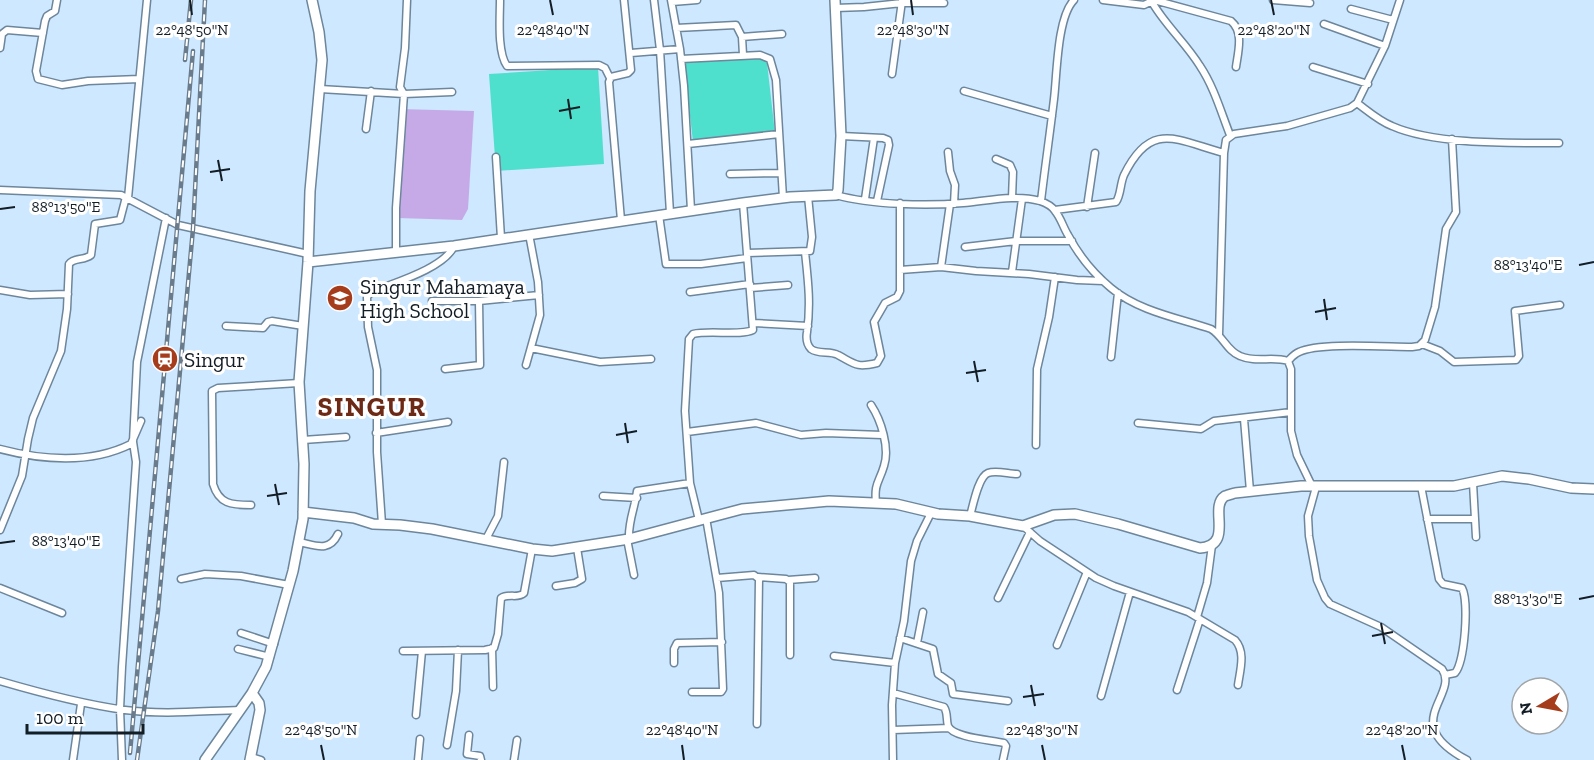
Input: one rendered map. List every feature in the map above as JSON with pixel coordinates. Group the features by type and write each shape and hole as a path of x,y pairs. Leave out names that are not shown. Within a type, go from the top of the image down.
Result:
{"street":[{"path":"57,0 55,11 45,18 36,71 41,81 62,85 88,81 139,79"},
{"path":"0,530 18,487 27,455 33,418 61,351 65,330 70,262 90,257 95,224 120,220 127,197 147,0"},
{"path":"205,760 252,693 270,657 299,542 303,512 303,440 299,383 321,51 312,0"},
{"path":"396,252 396,208 404,94 400,87 405,48 407,0"},
{"path":"500,0 501,46 503,60 507,66 599,65 605,68 610,78 621,220"},
{"path":"610,78 630,72 631,52 624,0"},
{"path":"654,0 660,50 670,213"},
{"path":"691,210 681,59 671,1 697,0"},
{"path":"1041,201 1060,40 1066,12 1072,0"},
{"path":"1103,0 1144,5 1153,1 1232,21 1235,23 1239,36 1236,67"},
{"path":"1273,0 1310,3"},
{"path":"1230,135 1287,126 1350,108 1357,103 1385,46 1400,0"},
{"path":"892,74 902,1"},
{"path":"836,195 841,136 835,4 864,7 902,1 944,3"},
{"path":"1153,1 1160,16 1199,64 1214,92 1230,135 1224,146 1219,336"},
{"path":"1352,9 1393,20"},
{"path":"676,28 733,24 739,29 742,37 743,56"},
{"path":"1324,24 1385,46"},
{"path":"0,48 2,33 7,30 43,33"},
{"path":"742,37 782,34"},
{"path":"631,52 680,49"},
{"path":"681,59 764,56 772,62 776,80 783,198"},
{"path":"1313,67 1368,84"},
{"path":"320,89 404,94 452,92"},
{"path":"366,129 371,91"},
{"path":"964,92 1052,116"},
{"path":"1357,103 1382,121 1398,128 1452,139 1501,143 1559,142"},
{"path":"688,144 779,134"},
{"path":"841,136 887,139 889,145 877,201"},
{"path":"865,199 874,138"},
{"path":"1055,210 1113,204 1118,201 1125,173 1141,148 1153,141 1167,138 1224,153"},
{"path":"1422,344 1435,307 1446,229 1456,212 1452,139"},
{"path":"941,267 955,185 950,171 948,152"},
{"path":"1087,207 1095,153"},
{"path":"496,157 501,238"},
{"path":"996,159 1010,165 1013,172 1012,198"},
{"path":"730,174 781,173"},
{"path":"0,190 127,197 178,225 308,258 454,246 691,210 808,196 836,195 900,203 952,204 1012,198 1041,201 1055,210 1071,241 1103,281 1118,293 1136,303 1211,330 1239,356 1255,361 1288,361"},
{"path":"659,215 666,264 701,264 747,255 805,252 811,249 812,244 808,196"},
{"path":"1012,272 1022,199"},
{"path":"692,692 722,691 722,642 717,578 690,483 685,395 690,337 696,333 753,330 743,203"},
{"path":"805,252 810,294 806,339 809,346 814,351 835,353 857,366 877,363 881,356 874,322 885,303 898,296 900,203"},
{"path":"122,760 120,709 136,462 133,442 137,362 166,218"},
{"path":"526,364 540,321 539,296 529,234"},
{"path":"965,247 1016,241 1071,241"},
{"path":"382,524 376,433 377,370 368,327 367,297 374,290 437,263 448,255 454,246"},
{"path":"900,270 941,267 1103,281"},
{"path":"1036,445 1036,382 1055,277"},
{"path":"690,292 788,285"},
{"path":"0,290 30,295 68,294"},
{"path":"1111,357 1118,293"},
{"path":"432,301 479,301 539,296"},
{"path":"446,369 480,364 479,301"},
{"path":"1288,361 1298,352 1309,349 1354,346 1412,347 1422,344 1440,351 1456,362 1516,360 1519,356 1515,311 1560,305"},
{"path":"226,326 263,328 267,322 272,321 303,326"},
{"path":"753,322 808,326"},
{"path":"531,348 600,362 651,359"},
{"path":"1288,361 1291,369 1294,443 1314,486 1308,516 1309,536 1317,580 1325,598 1336,606 1381,627 1442,669 1446,683 1435,710 1434,729 1444,747 1467,760"},
{"path":"250,505 226,503 214,490 212,390 299,383"},
{"path":"871,405 877,416 882,435 885,462 876,485 876,503"},
{"path":"1138,423 1201,429 1214,421 1291,412"},
{"path":"1244,419 1250,491"},
{"path":"0,449 27,455 79,457 125,447 133,442 141,421"},
{"path":"376,433 448,422"},
{"path":"687,432 756,423 804,435 826,433 882,435"},
{"path":"303,440 346,437"},
{"path":"486,539 498,513 504,462"},
{"path":"970,516 982,477 992,472 1017,474"},
{"path":"1177,690 1199,618 1207,584 1212,544 1219,534 1220,505 1223,498 1235,493 1292,486 1454,486 1502,476 1571,488 1594,489"},
{"path":"634,575 628,539 629,519 639,490 690,483"},
{"path":"1473,483 1476,537"},
{"path":"1421,486 1438,579 1443,584 1462,588 1465,596 1465,626 1460,664 1455,673 1445,675"},
{"path":"603,496 637,498"},
{"path":"303,512 354,518 368,524 432,529 552,551 628,539 742,509 805,502 876,503 908,506 931,513 970,516 1026,529 1106,583 1173,606 1199,618 1239,644 1242,656 1238,685"},
{"path":"893,760 892,693 895,663 906,610 911,561 931,513"},
{"path":"998,598 1026,529 1054,515 1076,514 1200,548 1212,544"},
{"path":"1427,519 1475,519"},
{"path":"299,542 326,547 332,544 338,534"},
{"path":"556,586 575,583 582,579 577,548"},
{"path":"402,651 485,651 496,645 501,598 508,595 520,596 524,593 532,549"},
{"path":"1057,645 1087,572"},
{"path":"181,579 205,574 241,576 289,585"},
{"path":"717,578 746,575 788,580 816,578"},
{"path":"758,577 760,583 757,639 758,724"},
{"path":"788,580 790,655"},
{"path":"0,588 62,613"},
{"path":"1101,696 1130,592"},
{"path":"917,643 923,612"},
{"path":"241,633 274,644"},
{"path":"900,638 933,650 938,674 951,683 953,694 1008,701"},
{"path":"674,663 674,649 677,643 722,642"},
{"path":"238,648 270,657"},
{"path":"492,648 493,687"},
{"path":"447,745 455,697 458,650"},
{"path":"416,715 422,651"},
{"path":"834,656 895,663"},
{"path":"0,681 81,704 120,709 159,712 241,710"},
{"path":"252,693 259,703 260,710 251,759 261,760"},
{"path":"892,693 944,707 949,728"},
{"path":"73,760 81,704"},
{"path":"893,730 949,728 972,737 1004,743 1006,746 1003,760"},
{"path":"469,735 467,754 480,756 481,760"},
{"path":"418,760 420,739"},
{"path":"514,760 517,740"}],"shaded area":[{"path":"766,54 775,133 693,142 684,63"},
{"path":"598,67 604,164 496,171 489,74"},
{"path":"399,109 474,111 468,209 462,220 397,218"}],"railway":[{"path":"185,60 191,0"},
{"path":"137,760 158,611 193,229 205,0"},
{"path":"130,753 193,51"}],"place":[{"name":"Singur Mahamaya High School","path":"340,298"},
{"name":"Singur","path":"165,359"}],"district":[{"name":"SINGUR","path":"372,407"}]}
